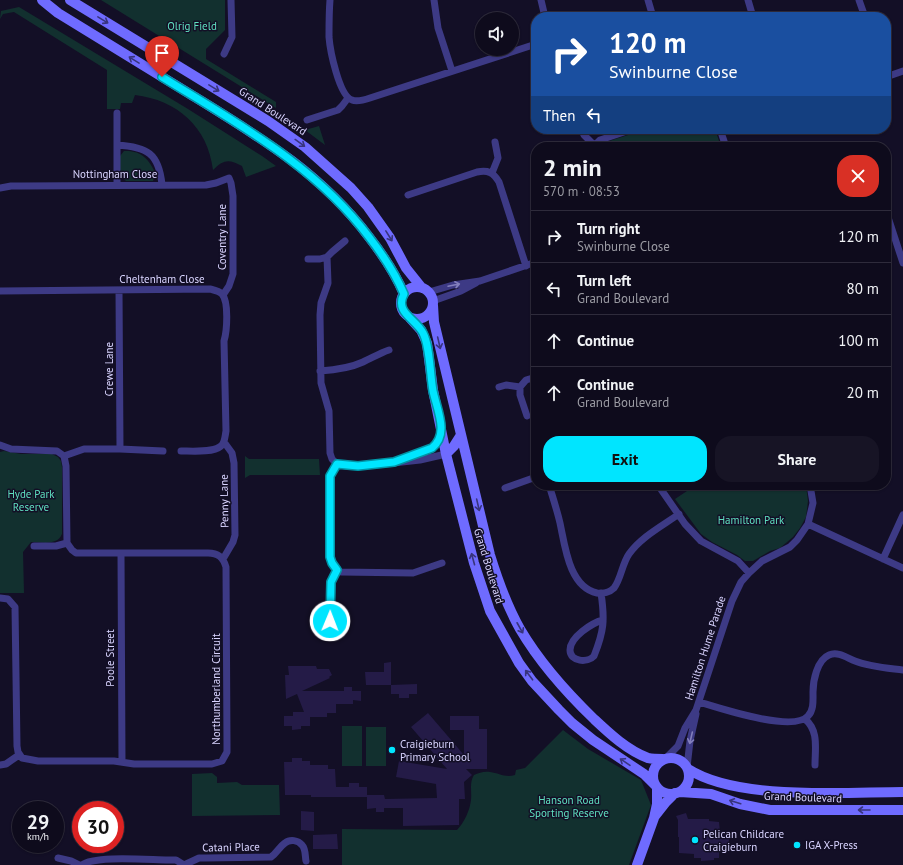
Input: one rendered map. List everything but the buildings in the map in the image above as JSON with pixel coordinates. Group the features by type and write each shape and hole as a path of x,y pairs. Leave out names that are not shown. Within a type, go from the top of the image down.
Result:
{"street":[{"path":"42,0 58,13 240,125 299,165 336,198 360,225 390,266 404,294"},
{"name":"Grand Boulevard","path":"70,0 268,121 305,147 338,175 368,207 390,238 406,268 429,296 490,555 500,586 520,628 532,648 563,688 612,735 636,752 651,758 665,759"},
{"path":"224,54 232,37 232,0"},
{"path":"330,0 329,32 331,50 342,88 351,100 362,100 531,46"},
{"path":"434,0 438,28 452,71"},
{"path":"541,0 543,12"},
{"path":"648,0 652,12"},
{"path":"748,0 752,12"},
{"path":"859,0 863,12"},
{"path":"891,75 903,71"},
{"path":"307,120 338,110 348,98"},
{"path":"117,113 117,185"},
{"path":"584,134 590,142"},
{"path":"598,142 604,138 616,134"},
{"path":"492,173 498,158 495,142"},
{"path":"117,145 137,148 153,156 160,171 162,185"},
{"path":"408,194 477,172 488,171 492,173 499,182 526,266"},
{"name":"Nottingham Close","path":"0,188 11,186 206,184 216,183 229,178"},
{"name":"Coventry Lane","path":"222,295 229,286 233,274 233,196 229,178"},
{"path":"891,226 903,263"},
{"path":"308,259 320,259 327,257 346,241"},
{"path":"327,257 328,283 321,303 320,315 320,371 321,383 329,410 330,453 332,459 337,464 358,466 420,460 446,454 454,446 461,435"},
{"path":"429,296 429,314 425,317 415,319 410,318 401,307 401,298 412,288 429,296 453,285 480,281 531,264"},
{"name":"Cheltenham Close","path":"0,291 210,289 217,291 222,295"},
{"name":"Crewe Lane","path":"120,290 120,448"},
{"path":"181,451 210,450 220,447 224,442 226,431 224,341 227,333 226,302 222,295"},
{"name":"Grand Boulevard","path":"410,318 421,330 427,343 433,390 446,454 481,588 490,611 520,663 546,697 572,724 644,774 656,786"},
{"path":"320,371 350,366 363,362 375,355 389,350"},
{"path":"527,416 520,395 520,387 526,380 531,378"},
{"path":"499,387 506,385 520,387"},
{"path":"394,462 432,448 437,444 441,429"},
{"name":"Penny Lane","path":"223,559 229,550 235,535 234,463 232,454 224,442"},
{"path":"0,446 11,449 57,451 64,456 66,466 67,543 76,553 208,553 217,554 223,559"},
{"path":"64,456 84,449 120,448 163,451"},
{"path":"337,464 330,476 330,557 337,570 341,572 413,573 442,562"},
{"path":"505,488 531,479"},
{"path":"550,490 560,522 567,557 572,570 585,587 592,591 601,593 609,591 615,587 628,555 642,540 679,514"},
{"path":"662,490 685,524 701,541 738,562 749,573"},
{"name":"Hamilton Hume Parade","path":"665,759 678,746 685,728 696,710 732,601 741,582 749,573 769,558 790,547 797,540 808,524 813,503 811,490"},
{"path":"883,559 903,515"},
{"path":"808,524 903,568"},
{"path":"34,546 56,546 67,543"},
{"name":"Poole Street","path":"121,554 122,762"},
{"name":"Northumberland Circuit","path":"19,755 25,760 104,761 134,764 212,764 222,761 225,757 227,744 226,567 223,559"},
{"path":"330,621 331,582 337,570"},
{"path":"601,593 603,620 602,631 594,656 591,659 583,661 572,656 570,653 570,647 582,631 591,624 603,620"},
{"path":"0,598 8,599 13,604 16,612 17,746 19,755 6,764 0,765"},
{"path":"699,702 734,713 759,718 787,721 805,719 812,710 815,679 820,663 824,657 830,654 840,654 857,662 903,670"},
{"name":"Hamilton Hume Parade","path":"688,768 690,741 694,728 696,710"},
{"path":"805,719 814,729 815,765"},
{"path":"654,818 666,802 678,793 687,784 689,774 688,768 684,762 672,758 665,759 655,768 653,780 656,786 665,793 678,793"},
{"name":"Grand Boulevard","path":"688,768 699,776 716,782 775,791 903,792"},
{"path":"636,865 654,818 656,786"},
{"name":"Grand Boulevard","path":"678,793 710,794 740,804 770,810 903,810"},
{"name":"Catani Place","path":"184,865 199,858 271,857 288,840 293,840 302,845 305,850 306,861"},
{"path":"58,858 71,861 79,865"},
{"path":"82,865 87,862 100,860 176,860 184,865"}],"green space":[{"name":"Olrig Field","path":"101,0 225,0 225,30 206,49 206,59 276,102 276,108"},
{"path":"19,7 188,109 276,166 246,177 242,166 230,161 220,164 213,170 205,141 188,118 164,103 150,98 135,95 132,103 121,103 120,109 107,109 107,70 14,12 3,14 0,19 1,11"},
{"path":"319,126 325,145 305,130"},
{"path":"631,134 717,134 719,142 606,142"},
{"path":"124,151 135,152 144,156 156,174 153,181 126,181 123,178 120,169 120,156"},
{"name":"Hyde Park Reserve","path":"4,451 21,454 52,454 58,457 61,461 62,467 62,534 60,538 53,542 31,542 23,552 24,593 0,593 0,452"},
{"path":"245,456 249,459 319,459 320,475 250,475 245,478"},
{"name":"Hamilton Park","path":"688,490 807,490 808,501 806,517 793,537 780,548 770,551 753,561 745,561 701,534 675,499"},
{"path":"342,726 362,726 362,766 342,766"},
{"path":"366,727 386,727 386,766 366,766"},
{"name":"Hanson Road Sporting Reserve","path":"563,730 588,749 641,780 651,805 629,865 342,865 342,829 457,830 468,812 471,800 471,784 474,775 482,772 488,772 505,776 515,775 516,770 525,768"},
{"path":"212,773 217,777 217,783 237,782 242,785 279,785 280,815 192,816 192,774"}],"place":[{"name":"Craigieburn Primary School","path":"392,750"},
{"name":"Pelican Childcare Craigieburn","path":"695,840"},
{"name":"IGA X-Press","path":"797,845"}],"route":[{"path":"162,77 274,147 299,165 341,203 376,245 390,266 404,294 401,298 401,307 403,312 421,330 427,343 433,390 441,429 437,444 432,448 394,462 358,466 337,464 330,476 330,557 334,567 337,570 331,582 330,621"}]}
